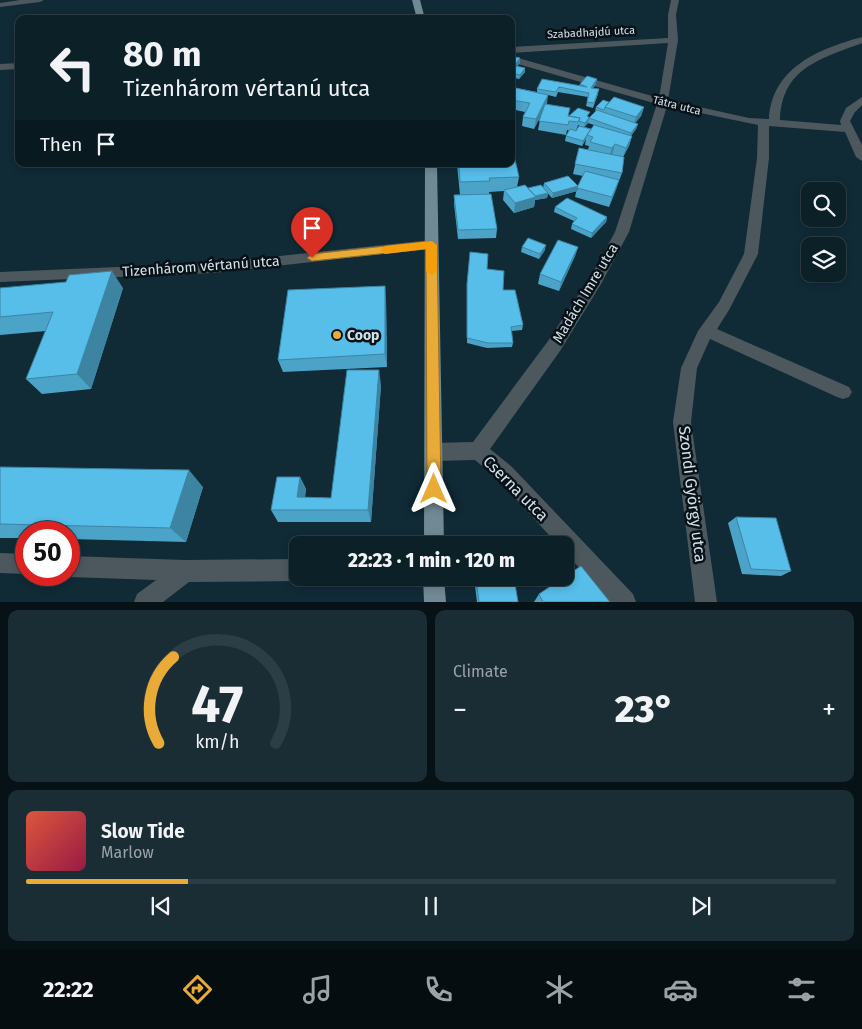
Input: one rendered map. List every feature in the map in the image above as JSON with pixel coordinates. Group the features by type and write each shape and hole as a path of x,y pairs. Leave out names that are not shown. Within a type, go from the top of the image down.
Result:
{"main road":[{"path":"416,0 419,15"},
{"path":"431,167 434,536"},
{"path":"434,586 435,602"}],"street":[{"path":"0,5 40,0"},
{"name":"Madách Imre utca","path":"478,451 554,346 596,280 618,240 637,188 664,102 673,40 674,0"},
{"name":"Szabadhajdú utca","path":"515,50 673,40"},
{"name":"Szondi György utca","path":"706,602 682,422 690,368 707,331 724,306 750,254 757,216 768,123 776,98 786,80 797,69 823,55 862,40"},
{"name":"Tátra utca","path":"515,61 664,102 768,123 848,129"},
{"path":"0,67 15,66"},
{"path":"862,100 850,110 845,121 862,157"},
{"name":"Tizenhárom vértanú utca","path":"0,277 213,268 432,245"},
{"path":"707,331 843,392"},
{"name":"Cserna utca","path":"434,452 478,451 505,473 625,602"},
{"path":"0,563 15,564"},
{"path":"80,566 185,571 289,570"},
{"path":"145,602 185,571"}],"building":[{"path":"515,57 520,58 516,64"},
{"path":"515,66 525,68 520,75 515,74"},
{"path":"587,76 597,79 591,88 599,89 594,103 587,102 589,93 559,87 556,92 537,89 542,79 587,87 580,84"},
{"path":"515,88 548,95 536,119 523,117 530,103 515,101"},
{"path":"614,97 644,107 636,117 605,107"},
{"path":"603,100 609,102 604,110 596,107"},
{"path":"545,104 570,108 568,116 580,118 578,122 569,121 568,125 539,121"},
{"path":"578,108 590,112 587,116 589,118 585,123 579,121 580,118 569,116"},
{"path":"597,110 638,124 631,133 589,118"},
{"path":"594,125 632,136 626,148 615,144 612,148 590,142 593,137 587,135"},
{"path":"579,126 591,129 583,141 566,136 570,129 576,131"},
{"path":"579,148 624,157 622,173 575,164"},
{"path":"515,160 519,177 489,178 490,181 460,182 459,167 515,167"},
{"path":"585,171 619,180 612,197 577,188"},
{"path":"568,176 578,186 553,193 544,183"},
{"path":"525,185 536,197 515,203 504,190"},
{"path":"541,185 548,193 535,196 528,188"},
{"path":"491,194 497,229 458,230 454,195"},
{"path":"567,198 607,217 592,233 572,224 577,218 555,207"},
{"path":"528,238 546,245 540,254 522,247"},
{"path":"558,240 578,247 561,282 540,274"},
{"path":"470,252 488,254 487,269 504,271 503,290 515,290 523,325 511,327 513,343 488,343 467,338 467,284"},
{"path":"112,271 77,374 26,379 53,312 0,317 0,288 66,282 69,275"},
{"name":"Coop","path":"385,286 385,354 278,360 288,290"},
{"path":"347,370 379,370 368,510 271,510 277,477 300,477 297,497 331,498"},
{"path":"0,467 189,470 170,528 80,526 80,521 15,521 15,524 0,524"},
{"path":"736,517 776,518 791,571 751,569"},
{"path":"581,566 610,602 543,602 539,594 551,586 574,586 574,571"},
{"path":"477,586 515,586 518,602 479,602"}],"slow traffic":[{"path":"385,250 432,245 432,271"}],"place":[{"name":"Coop","path":"337,335"}],"route":[{"path":"312,258 432,245 434,489"}]}
